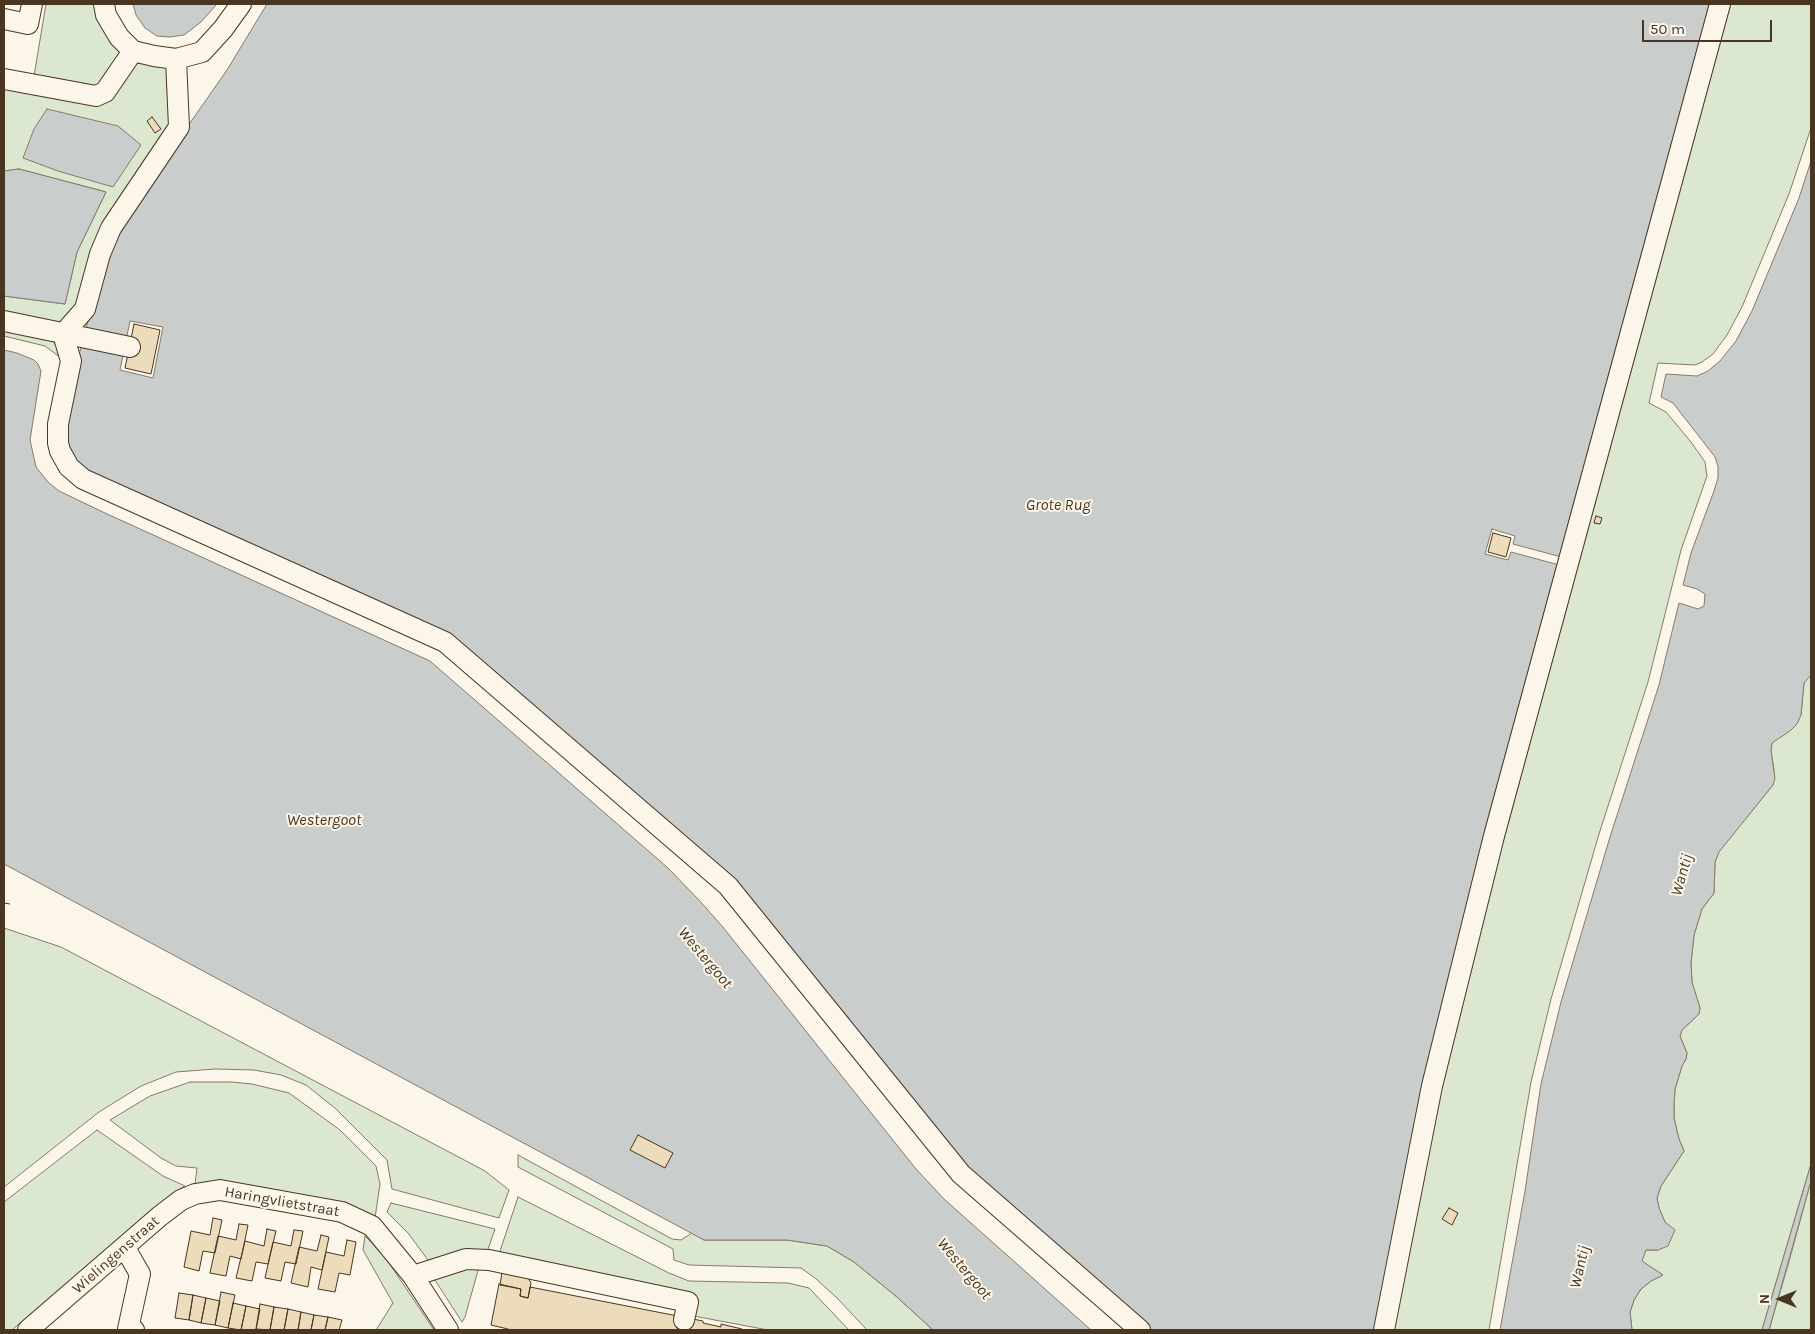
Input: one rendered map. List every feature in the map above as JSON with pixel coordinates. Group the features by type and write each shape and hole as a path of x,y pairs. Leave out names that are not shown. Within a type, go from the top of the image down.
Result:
{"street":[{"path":"4,19 28,24 32,4"},
{"path":"104,4 106,15 119,36 133,51 176,59 202,52 242,4"},
{"path":"1384,1330 1432,1086 1494,836 1720,4"},
{"path":"4,79 96,96 105,92 133,51"},
{"path":"63,334 85,309 100,254 111,228 179,127 176,59"},
{"path":"4,321 130,347"},
{"path":"63,334 71,361 58,424 58,443 64,460 76,474 92,483 445,642 728,886 961,1174 1140,1330"},
{"name":"Wielingenstraat","path":"28,1330 160,1216 181,1200 210,1190"},
{"name":"Haringvlietstraat","path":"210,1190 230,1190 342,1212 352,1215 372,1226 413,1276 448,1330"},
{"path":"125,1248 140,1274 128,1329 134,1330"},
{"path":"413,1276 466,1259 489,1260 688,1302 684,1320"}],"green space":[{"path":"46,4 99,4 120,52 114,72 102,88 34,76"},
{"path":"1724,4 1811,4 1811,128 1789,194 1742,307 1727,335 1713,354 1695,365 1658,363 1649,403 1666,412 1691,442 1705,462 1707,476 1681,550 1648,682 1599,834 1551,999 1531,1082 1489,1330 1390,1330 1451,1038"},
{"path":"132,63 172,64 175,124 70,326 4,313 4,296 65,304 77,252 106,192 19,169 4,171 4,85 104,102"},
{"path":"4,329 52,339 65,361 45,346 4,336"},
{"path":"1811,675 1811,1164 1762,1330 1632,1330 1630,1312 1634,1300 1641,1289 1663,1275 1641,1261 1646,1250 1658,1250 1665,1222 1657,1198 1661,1186 1684,1151 1674,1118 1674,1105 1675,1089 1687,1053 1680,1036 1682,1030 1699,1014 1700,1008 1692,983 1691,963 1694,935 1702,909 1714,893 1715,862 1719,851 1773,785 1772,743 1801,715 1804,682"},
{"path":"4,928 61,947 485,1171 509,1190 499,1218 392,1189 387,1160 336,1109 306,1085 281,1075 254,1070 215,1069 176,1072 141,1086 99,1112 4,1187"},
{"path":"190,1082 252,1084 289,1093 340,1130 376,1166 380,1184 375,1218 195,1184 197,1168 176,1166 161,1158 110,1120 150,1096"},
{"path":"97,1130 163,1176 185,1186 174,1192 12,1330 4,1330 4,1202"},
{"path":"518,1155 672,1239 681,1240 692,1233 704,1240 787,1240 827,1246 854,1262 897,1297 933,1330 867,1330 837,1298 801,1268 689,1265 674,1260 673,1249 518,1167"},
{"path":"1811,1181 1811,1330 1769,1330 1788,1265"},
{"path":"518,1197 669,1273 689,1281 788,1283 809,1288 849,1330 768,1330 683,1314 685,1306 498,1257"},
{"path":"391,1203 495,1229 487,1252 470,1251 428,1260 408,1233 387,1212"},
{"path":"365,1236 385,1257 434,1330 376,1330 393,1303 363,1250"},
{"path":"479,1267 462,1322 433,1277 439,1273"}],"water":[{"path":"133,4 217,4 201,22 184,35 170,37 157,36 145,28 136,15"},
{"name":"Grote Rug","path":"267,4 1717,4 1565,558 1382,1330 1146,1330 988,1193 752,907 472,654 83,472 69,459 65,408 105,256 134,203 227,70"},
{"path":"47,109 118,126 141,145 113,187 58,171 23,158 34,129"},
{"name":"Wantij","path":"1811,161 1811,675 1804,683 1801,715 1797,724 1772,743 1771,751 1775,779 1773,785 1719,852 1715,862 1714,893 1702,909 1694,935 1691,963 1692,982 1700,1008 1699,1014 1682,1030 1680,1036 1687,1053 1675,1089 1674,1105 1674,1118 1684,1151 1661,1186 1657,1198 1665,1222 1675,1230 1668,1246 1658,1250 1646,1250 1642,1261 1663,1275 1641,1289 1634,1300 1630,1312 1632,1330 1500,1330 1525,1191 1541,1084 1561,1002 1610,837 1659,685 1679,603 1698,609 1704,606 1705,594 1697,589 1683,585 1691,553 1718,478 1718,466 1715,457 1673,403 1661,397 1666,374 1697,376 1708,371 1720,361 1736,341 1752,311 1799,198"},
{"path":"19,169 106,192 77,252 65,304 4,296 4,171"},
{"name":"Westergoot","path":"4,350 34,360 41,371 30,440 36,467 48,482 59,491 105,513 430,661 668,868 722,926 916,1169 944,1199 1091,1330 933,1330 897,1297 854,1262 827,1246 787,1240 704,1240 4,864"},
{"path":"1811,1164 1811,1181 1769,1330 1762,1330"}],"pier":[{"path":"130,321 163,327 153,378 120,370"},
{"path":"1492,529 1515,536 1513,544 1565,558 1563,566 1511,552 1508,560 1485,554"}],"building":[{"path":"152,117 161,129 155,133 147,121"},
{"path":"134,324 160,330 151,374 125,368"},
{"path":"1596,516 1602,518 1600,524 1594,523"},
{"path":"1493,533 1511,538 1506,557 1488,552"},
{"path":"638,1135 673,1153 665,1168 630,1150"},
{"path":"1449,1208 1458,1213 1452,1225 1442,1219"},
{"path":"213,1218 222,1220 215,1253 203,1251 199,1271 184,1267 191,1231 210,1235"},
{"path":"239,1224 248,1225 241,1259 230,1256 226,1276 210,1273 218,1236 236,1240"},
{"path":"267,1229 276,1231 268,1264 256,1262 252,1281 236,1278 245,1241 264,1246"},
{"path":"294,1230 303,1231 296,1264 285,1262 281,1281 265,1278 273,1242 291,1246"},
{"path":"321,1235 329,1237 322,1270 311,1267 308,1287 291,1283 299,1247 317,1251"},
{"path":"347,1240 356,1242 350,1275 339,1273 335,1292 318,1289 326,1252 344,1256"},
{"path":"502,1272 527,1276 531,1283 528,1298 520,1296 521,1289 500,1285"},
{"path":"499,1284 521,1289 520,1296 528,1298 530,1287 703,1321 703,1323 721,1327 721,1324 742,1330 512,1330 491,1325"},
{"path":"221,1292 235,1295 228,1328 215,1325"},
{"path":"179,1293 193,1295 189,1320 175,1318"},
{"path":"193,1295 206,1298 201,1323 189,1320"},
{"path":"206,1298 220,1301 215,1325 201,1323"},
{"path":"233,1303 246,1306 241,1330 228,1328"},
{"path":"260,1304 274,1307 270,1330 256,1329"},
{"path":"246,1306 260,1309 256,1330 241,1330"},
{"path":"274,1307 288,1309 284,1330 270,1330"},
{"path":"288,1309 301,1312 298,1330 284,1330"},
{"path":"301,1312 314,1315 311,1330 298,1330"},
{"path":"314,1315 328,1317 325,1330 311,1330"},
{"path":"328,1317 342,1320 339,1330 325,1330"}],"fence":[{"path":"4,903 10,904"}]}
